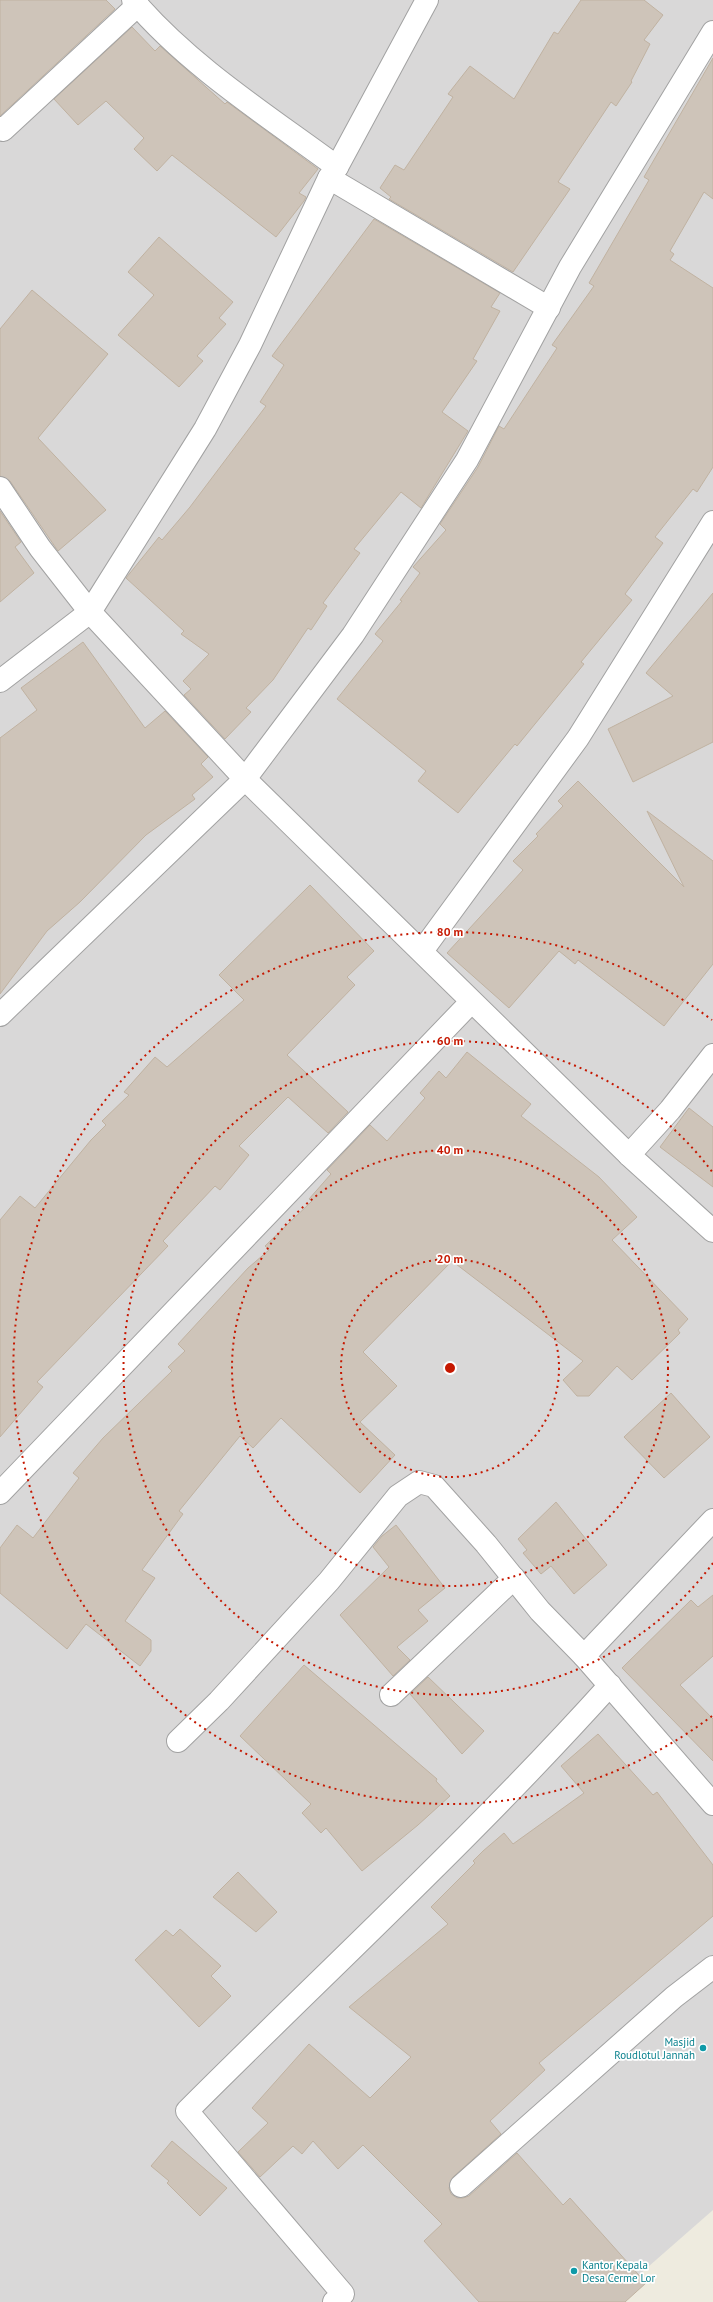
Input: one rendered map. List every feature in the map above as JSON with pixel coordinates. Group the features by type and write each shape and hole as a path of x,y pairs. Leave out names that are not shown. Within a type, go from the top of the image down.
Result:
{"street":[{"path":"0,681 90,612 209,422 250,345 333,173 427,0"},
{"path":"0,128 3,130 136,3 167,36 333,173 549,308"},
{"path":"0,1015 245,779 353,635 467,460 570,267 713,32"},
{"path":"0,488 40,548 90,612 245,779 422,951 471,1002 629,1155 713,1231"},
{"path":"422,951 578,738 713,522"},
{"path":"0,1493 471,1002"},
{"path":"629,1155 670,1110 713,1055"},
{"path":"178,1741 220,1701 328,1581 398,1496 419,1482 434,1486 514,1578 540,1611 610,1685 713,1804"},
{"path":"584,1656 713,1520"},
{"path":"391,1695 514,1578"},
{"path":"334,2302 343,2294 187,2111 307,1992 430,1874 547,1755 610,1685"},
{"path":"461,2186 674,1997 713,1967"}],"shaded area":[{"path":"0,0 713,0 713,2210 608,2302 0,2302"}],"building":[{"path":"0,0 106,0 115,9 0,116"},
{"path":"581,0 644,0 663,15 644,40 650,44 631,81 632,82 616,106 611,102 558,182 570,189 513,272 389,199 391,197 380,188 395,165 404,170 453,97 448,94 470,66 514,99 554,32 558,34"},
{"path":"132,27 155,51 160,46 225,104 227,102 318,169 299,193 306,197 304,201 276,237 172,155 157,171 134,149 144,138 106,101 78,125 54,99"},
{"path":"713,58 713,199 704,192 670,251 674,254 670,260 713,288 713,467 697,492 693,489 655,537 663,543 625,594 632,600 581,662 584,664 517,746 515,744 458,813 418,781 426,771 337,699 383,641 375,634 402,601 400,600 420,573 413,567 446,530 440,524 478,467 499,426 504,429 557,348 552,345 594,286 589,283 649,180 644,177"},
{"path":"374,219 500,293 491,307 500,311 473,359 477,361 442,412 468,431 421,508 401,492 354,549 360,553 323,603 327,606 311,630 308,628 273,680 246,708 251,712 225,739 184,695 191,689 183,681 209,654 181,634 184,631 126,578 159,537 162,540 190,507 266,406 260,402 284,365 272,356"},
{"path":"159,237 233,302 219,318 226,324 197,356 203,361 179,387 118,335 154,295 128,272"},
{"path":"32,290 108,354 38,438 106,510 58,551 10,481 0,476 0,329"},
{"path":"0,511 21,542 15,547 34,573 0,602"},
{"path":"713,593 713,742 633,782 608,729 673,696 646,673"},
{"path":"83,642 145,728 165,711 208,757 201,764 213,777 192,795 195,799 146,835 80,902 47,931 0,994 0,738 37,710 21,688"},
{"path":"578,781 684,887 647,811 713,861 713,964 664,1026 578,960 575,964 559,951 509,1008 447,953 523,870 513,861 538,836 536,834 563,806 558,801"},
{"path":"310,885 374,951 347,977 355,985 287,1055 348,1112 328,1133 288,1097 239,1146 249,1155 220,1190 215,1186 163,1241 168,1246 37,1382 43,1387 0,1437 0,1220 20,1196 35,1208 91,1140 106,1125 102,1121 129,1095 124,1092 155,1057 167,1067 244,1000 219,975"},
{"path":"467,1052 531,1104 521,1116 599,1177 637,1217 612,1240 688,1319 678,1330 680,1333 632,1380 617,1366 589,1396 577,1396 563,1380 583,1361 452,1261 363,1352 397,1386 360,1422 395,1455 360,1493 281,1418 253,1448 240,1436 179,1511 183,1514 142,1570 155,1578 125,1621 151,1640 151,1651 140,1666 86,1624 67,1649 0,1593 0,1548 17,1525 33,1538 79,1478 73,1473 103,1438 172,1371 168,1367 185,1351 178,1344 248,1268 269,1250 265,1246 312,1201 309,1199 331,1174 327,1170 370,1125 387,1141 425,1098 420,1093 439,1071 446,1078"},
{"path":"689,1108 713,1127 713,1187 660,1147"},
{"path":"671,1393 710,1437 664,1478 624,1437"},
{"path":"556,1502 607,1565 574,1594 551,1566 541,1574 523,1553 527,1550 518,1539"},
{"path":"396,1525 445,1588 418,1610 428,1621 397,1647 410,1660 393,1676 340,1615 389,1567 373,1547 382,1536"},
{"path":"713,1595 713,1656 680,1685 713,1719 713,1761 622,1668 691,1600 698,1607"},
{"path":"304,1665 437,1779 436,1781 450,1796 418,1825 362,1871 326,1828 321,1833 302,1813 311,1804 240,1736"},
{"path":"428,1677 484,1731 462,1754 410,1694"},
{"path":"598,1734 653,1795 657,1792 713,1865 713,1916 539,2063 545,2070 490,2121 501,2134 453,2177 449,2188 451,2194 457,2198 469,2196 517,2153 563,2205 570,2198 646,2283 625,2302 479,2302 424,2241 442,2224 363,2145 338,2169 313,2141 302,2154 293,2146 260,2177 238,2152 268,2123 252,2108 309,2044 370,2098 411,2057 349,2007 448,1924 431,1907 475,1863 473,1861 483,1851 504,1833 513,1844 584,1793 561,1766"},
{"path":"238,1872 277,1912 256,1932 213,1897"},
{"path":"180,1929 221,1966 211,1976 231,1996 199,2027 135,1960 166,1930 173,1936"},
{"path":"172,2141 227,2188 200,2216 167,2183 169,2181 151,2166"}],"place":[{"name":"Masjid Roudlotul Jannah","path":"703,2048"},
{"name":"Kantor Kepala Desa Cerme Lor","path":"574,2271"}]}
